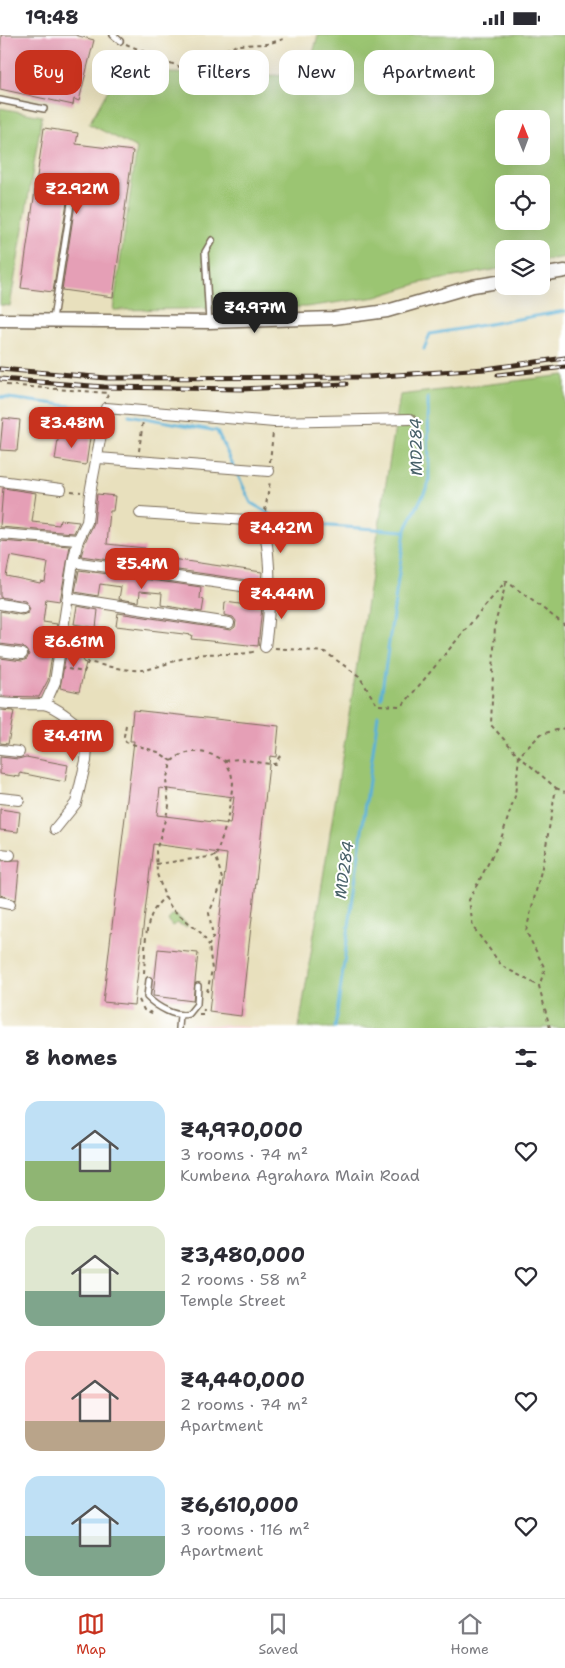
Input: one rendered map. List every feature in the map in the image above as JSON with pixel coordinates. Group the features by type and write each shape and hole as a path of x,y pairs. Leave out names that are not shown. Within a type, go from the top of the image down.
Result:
{"street":[{"path":"550,274 565,271"},
{"path":"0,320 52,322 209,322 334,318 387,311 473,286 495,282"},
{"path":"45,704 55,682 73,562 78,540 87,522 90,493 106,409 274,422 410,419"},
{"path":"98,458 269,471"},
{"path":"0,481 61,489"},
{"path":"140,513 263,521 269,547 270,590 270,614 265,647"},
{"path":"0,534 78,540"},
{"path":"73,562 270,590"},
{"path":"68,598 229,623"},
{"path":"0,604 23,609"},
{"path":"0,651 22,654"},
{"path":"0,703 24,706 45,704 78,725 88,735 86,761 76,803 55,829"},
{"path":"0,750 19,752"},
{"path":"0,798 19,800"}],"lane":[{"path":"114,35 120,41"},
{"path":"0,100 44,109"},
{"path":"52,322 71,203"},
{"path":"209,322 205,252 212,239"},
{"path":"149,980 147,997 154,1005 180,1016 189,1014 196,1004 198,986"},
{"path":"179,1028 180,1016"}],"path":[{"path":"120,41 187,70 200,70 221,51 238,45 267,44 287,38"},
{"path":"6,385 108,393 106,409"},
{"path":"138,460 144,411"},
{"path":"61,489 90,493"},
{"path":"506,581 565,625"},
{"path":"58,667 84,672 88,662 131,669 151,669 180,659 204,654 248,653 265,647 325,652 359,676 377,705 402,707 506,581"},
{"path":"506,581 495,624 491,725 519,756 556,788 565,793"},
{"path":"126,725 124,736 126,742 158,752 172,761"},
{"path":"539,986 502,966 474,927 469,900 501,839 515,796 519,756 541,734 565,728"},
{"path":"225,761 231,771 233,783 228,815 216,856 222,879 209,913 213,937 209,945 201,933 172,909 158,882 156,864 159,839 169,807 166,780 172,761 179,756 198,752 225,761 241,758 261,764 275,764 281,753"},
{"path":"550,1028 539,986 545,969 526,931 543,863 556,788"},
{"path":"156,864 216,856"},
{"path":"144,974 144,944 148,926 158,902 165,897"},
{"path":"138,995 142,1007 156,1014"}],"shaded area":[{"path":"191,1024 251,1027 263,1028 190,1028"}],"green space":[{"path":"318,35 565,35 565,257 550,260 550,240 495,240 495,270 420,283 376,297 306,307 113,310 137,148 89,124 105,95 169,95 169,73 179,73 179,95 269,95 269,75 279,75 279,95 354,95 354,50 314,50"},
{"path":"0,108 42,116 10,306 0,305"},
{"path":"565,375 565,1028 299,1028 400,395"},
{"path":"174,914 188,925 186,927 177,923 172,926 168,920"}],"building":[{"path":"1,35 75,35 94,40 82,89 82,50 15,50 15,92 0,89"},
{"path":"27,95 80,95 79,101 74,99 73,105"},
{"path":"44,128 78,133 76,144 133,151 113,297 62,290 75,204 71,199 67,202 53,292 21,288"},
{"path":"3,418 20,420 17,451 0,450"},
{"path":"59,433 90,438 86,465 55,460"},
{"path":"3,488 36,493 32,522 59,525 60,520 79,522 74,533 0,527"},
{"path":"97,494 115,496 113,511 110,511 107,544 145,548 144,555 262,572 261,582 81,556 94,523"},
{"path":"0,541 70,546 60,601 46,599 43,622 57,624 48,680 39,697 0,696 0,658 22,661 27,659 29,654 23,647 0,644 0,611 22,615 28,613 30,609 25,601 0,597","holes":["10,556 48,563 45,582 41,581 40,583 6,576"]},
{"path":"79,570 201,587 200,599 204,600 202,612 161,605 162,593 140,591 139,602 119,599 121,587 100,584 98,596 75,592"},
{"path":"225,602 262,607 258,646 191,639 192,635 116,626 118,613 231,630 235,627 236,621 233,617 224,615"},
{"path":"77,606 98,610 96,628 74,624"},
{"path":"68,643 86,647 83,662 86,663 79,692 60,688"},
{"path":"0,710 14,711 8,744 0,743"},
{"path":"133,710 279,726 276,757 270,756 241,1016 209,1012 227,854 153,844 134,1005 103,1002 134,741 130,741","holes":["160,788 234,797 230,824 157,815"]},
{"path":"0,757 18,759 26,757 68,765 65,782 20,773 20,777 0,774"},
{"path":"0,809 20,812 18,832 0,830"},
{"path":"20,860 16,900 0,895 0,861"},
{"path":"158,949 198,953 193,1001 153,996"}],"waterway":[{"name":"MD284","path":"424,349 430,334 565,311"},
{"path":"0,397 103,410"},
{"name":"MD284","path":"381,698 405,531 429,483 428,398"},
{"path":"129,415 217,431 251,503 285,523 405,531"},
{"name":"MD284","path":"335,1028 378,715"}],"railway":[{"path":"0,369 107,378 367,377 485,369 565,358"},
{"path":"498,375 565,367"},
{"path":"0,379 104,387 242,389 346,384"}]}
